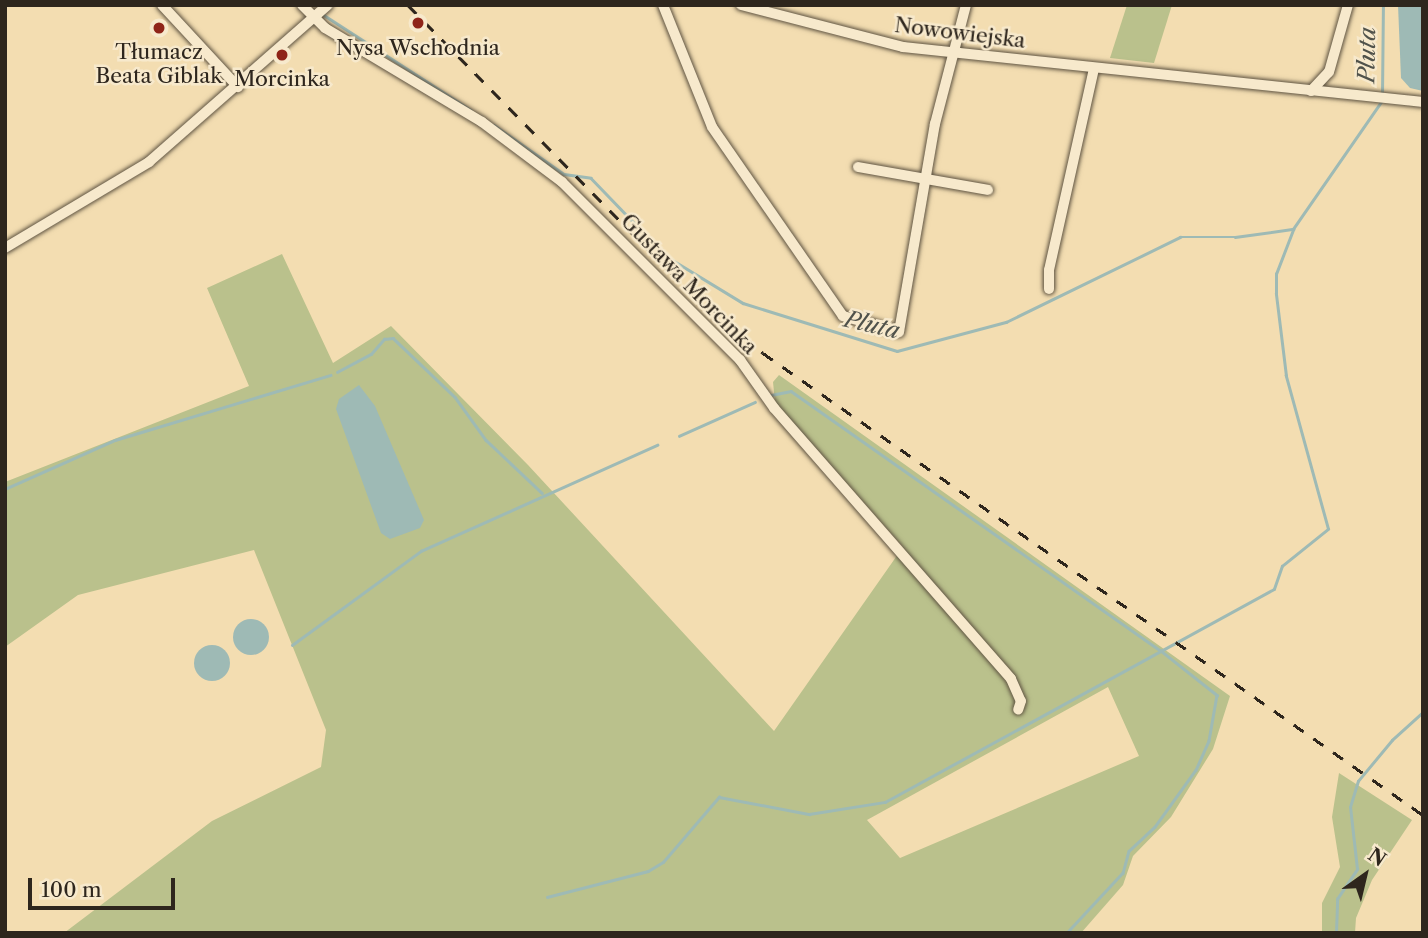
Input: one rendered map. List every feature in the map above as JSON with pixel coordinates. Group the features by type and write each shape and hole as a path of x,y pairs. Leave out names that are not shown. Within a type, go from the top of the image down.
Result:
{"street":[{"path":"162,5 238,87"},
{"name":"Gustawa Morcinka","path":"302,5 321,12 482,122 562,181 740,360 774,408 1011,679 1021,701 1018,710"},
{"path":"663,5 712,127 844,316 899,332 925,179 966,5"},
{"name":"Nowowiejska","path":"741,5 859,38 955,54 1423,102"},
{"path":"785,19 787,5"},
{"path":"1311,91 1329,72 1348,5"},
{"path":"5,248 139,169 238,87 321,12"},
{"path":"1049,289 1049,270 1094,69"},
{"path":"859,167 988,190"}],"green space":[{"path":"1127,5 1172,5 1154,63 1110,58"},
{"path":"282,254 333,363 391,326 528,465 774,731 903,547 775,402 773,382 779,375 1230,696 1213,749 1171,817 1133,856 1123,885 1081,933 64,933 212,821 321,767 326,730 254,550 78,595 5,647 5,482 249,386 207,288","holes":["1108,687 1139,756 900,858 867,820"]},
{"path":"1339,773 1412,820 1372,880 1356,918 1355,933 1322,933 1322,903 1340,867 1332,817"}],"water":[{"path":"1398,5 1423,5 1423,91 1410,88 1401,78"},
{"path":"359,385 375,406 424,520 420,528 390,539 381,533 336,409 339,399"},
{"path":"251,619 264,624 269,637 264,650 251,655 238,650 233,637 238,624"},
{"path":"212,645 225,650 230,663 225,676 212,681 199,676 194,663 199,650"}],"waterway":[{"name":"Pluta","path":"1382,95 1383,5"},
{"name":"Pluta","path":"324,15 471,110"},
{"name":"Pluta","path":"494,125 564,174 591,178 666,256 743,303 897,351 1006,322 1180,237 1235,237 1293,229 1381,102"},
{"path":"547,897 648,871 663,862 719,797 809,814 885,802 1274,589 1282,566 1328,529 1286,376 1276,294 1276,274 1293,230"},
{"path":"337,372 371,354 384,339 393,338 455,397 486,440 542,493"},
{"path":"5,489 115,440 330,375"},
{"path":"771,395 791,391 1160,650 1217,695 1209,741 1196,770 1155,827 1129,851 1123,873 1067,933"},
{"path":"679,436 755,402"},
{"path":"292,645 421,551 657,445"},
{"path":"1336,933 1337,899 1357,869 1350,807 1358,781 1392,740 1423,712"}],"railway":[{"path":"408,5 671,273 763,353 1423,815"}],"place":[{"name":"Nysa Wschodnia","path":"418,23"},
{"name":"Tłumacz Beata Giblak","path":"159,28"},
{"name":"Morcinka","path":"282,55"}]}
